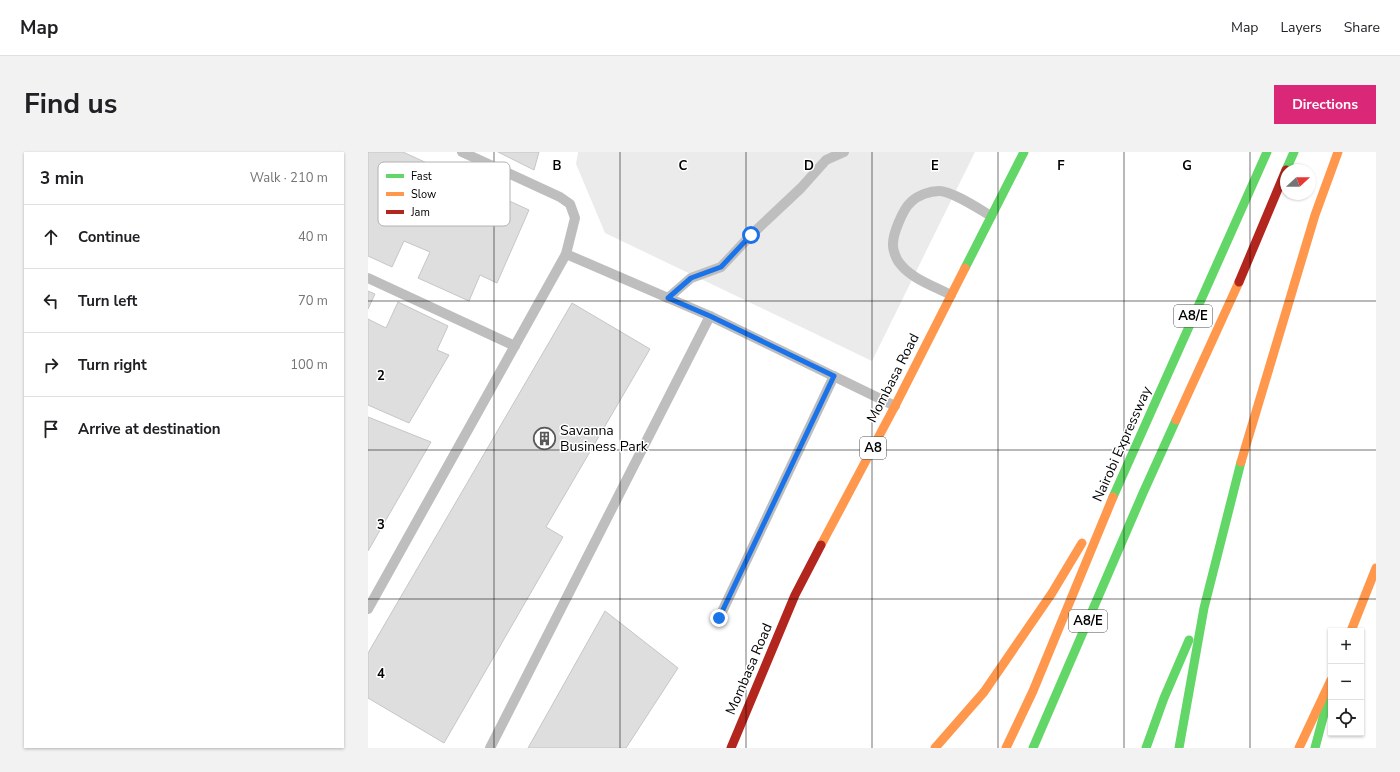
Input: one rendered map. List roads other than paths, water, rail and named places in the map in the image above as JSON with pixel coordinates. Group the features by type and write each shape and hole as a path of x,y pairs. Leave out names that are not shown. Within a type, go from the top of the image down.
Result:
{"main road":[{"name":"Mombasa Road","path":"731,748 795,595 895,406 1024,152"},
{"name":"Nairobi Expressway","path":"1006,748 1033,691 1120,481 1267,152"},
{"name":"A8/E","path":"1289,164 1294,152"},
{"path":"1179,748 1204,608 1237,474 1315,215 1338,152"},
{"name":"A8/E","path":"1033,748 1140,501 1232,298 1280,184"},
{"path":"935,748 984,692 1052,593 1120,481"},
{"path":"1352,628 1376,568"},
{"path":"1146,748 1164,698 1204,608"},
{"path":"1299,748 1328,686"},
{"path":"1315,748 1328,700"}],"lane":[{"path":"462,152 484,162"},
{"path":"668,298 691,278 721,267 826,160 844,152"},
{"path":"368,609 566,254 575,218 570,204 560,197 510,174"},
{"path":"951,295 910,274 898,261 893,247 896,232 902,216 911,202 925,194 940,191 953,195 992,216"},
{"path":"566,254 710,316 895,406"},
{"path":"368,278 515,346"},
{"path":"490,748 710,316"},
{"path":"719,618 834,376"}],"place":[{"name":"Savanna Business Park","path":"545,438"}]}
